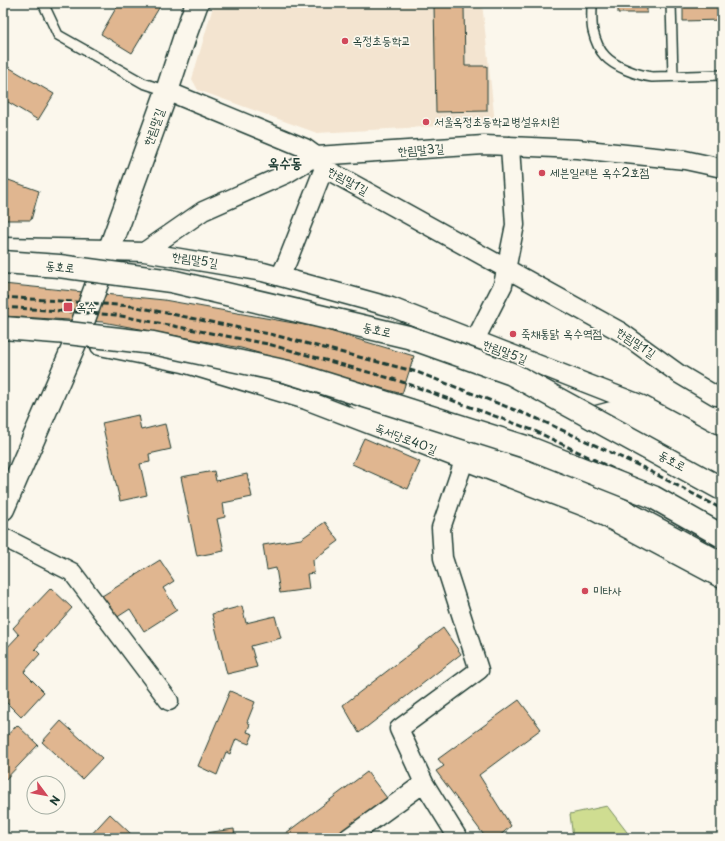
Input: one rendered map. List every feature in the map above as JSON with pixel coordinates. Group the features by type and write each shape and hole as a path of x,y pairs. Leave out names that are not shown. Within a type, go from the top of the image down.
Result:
{"main road":[{"name":"한림말길","path":"3,509 76,341 110,251 197,3"},
{"path":"3,249 110,251"},
{"name":"동호로","path":"3,262 59,266 171,281 408,337 512,374 722,489"},
{"path":"3,328 68,333 153,343 288,372 532,448 653,497 722,536"},
{"path":"346,390 389,419 596,496 722,564"},
{"path":"593,418 612,413 631,418 722,468"}],"street":[{"name":"한림말1길","path":"167,91 305,148 320,162 621,332 679,374 720,399"},
{"name":"한림말3길","path":"144,252 203,211 286,174 320,162 484,145 600,151 685,160 722,168"},
{"path":"475,340 503,285 515,225 510,146"},
{"path":"280,276 287,262 320,162"},
{"name":"한림말5길","path":"110,251 144,252 264,272 391,307 642,405 722,448"},
{"name":"독서당로40길","path":"76,341 184,363 306,400 590,509 722,579"},
{"path":"458,838 424,783 399,729 479,670 442,551 441,528 464,461"},
{"path":"3,537 72,572 169,701"},
{"path":"348,838 424,783"}],"lane":[{"path":"43,3 58,35 143,82 167,91"},
{"path":"592,3 593,30 597,42 604,55 625,69 644,76 722,75"},
{"path":"671,3 673,76"}],"shaded area":[{"name":"옥정초등학교","path":"214,3 482,3 495,123 317,133 198,90 192,79"}],"green space":[{"path":"607,806 630,836 653,838 573,838 570,814"}],"building":[{"path":"119,3 162,3 132,53 101,34"},
{"path":"443,3 474,3 474,7 464,7 465,66 487,66 487,111 436,112 434,5 443,5"},
{"path":"618,3 647,3 647,13 618,13"},
{"path":"683,3 722,3 722,20 683,21"},
{"path":"3,64 54,94 38,120 3,99"},
{"path":"3,178 39,191 31,220 3,220"},
{"path":"3,284 164,300 316,327 414,356 402,394 241,348 103,322 3,316"},
{"path":"138,415 141,430 165,424 171,449 149,454 150,462 140,464 147,495 120,501 102,423"},
{"path":"364,438 420,462 408,489 352,464"},
{"path":"214,471 216,481 247,474 252,497 223,503 225,517 217,519 224,551 197,556 181,477"},
{"path":"325,522 339,541 313,560 314,573 307,574 309,589 280,593 276,568 267,570 263,545 301,539"},
{"path":"160,560 174,581 163,588 177,610 144,631 130,609 116,618 102,596"},
{"path":"51,588 72,608 35,649 40,654 24,672 44,692 21,717 4,700 3,701 3,652 19,635 13,628"},
{"path":"242,606 246,623 275,616 281,638 251,646 257,667 227,674 212,614"},
{"path":"443,628 461,654 359,733 343,705"},
{"path":"230,691 255,702 247,722 250,724 247,732 253,734 249,744 236,739 230,754 226,752 217,775 198,766"},
{"path":"519,700 541,729 479,775 511,826 497,838 486,838 436,771 444,766 438,759"},
{"path":"61,721 102,758 82,779 42,742"},
{"path":"17,725 38,745 3,782 3,740"},
{"path":"367,772 387,798 334,838 283,838 282,836"},
{"path":"110,814 131,834 127,838 88,838"},
{"path":"234,829 235,838 205,838 205,833"}],"railway":[{"path":"3,297 132,306 274,335 417,372 538,419 640,466 722,509"},
{"path":"3,307 116,315 268,344 393,379 535,431 722,524"}],"place":[{"name":"옥정초등학교","path":"345,41"},
{"name":"서울옥정초등학교병설유치원","path":"426,122"},
{"name":"세븐일레븐 옥수2호점","path":"542,173"},
{"name":"옥수","path":"68,307"},
{"name":"죽채통닭 옥수역점","path":"513,334"},
{"name":"미타사","path":"585,591"}],"district":[{"name":"옥수동","path":"285,163"}]}
